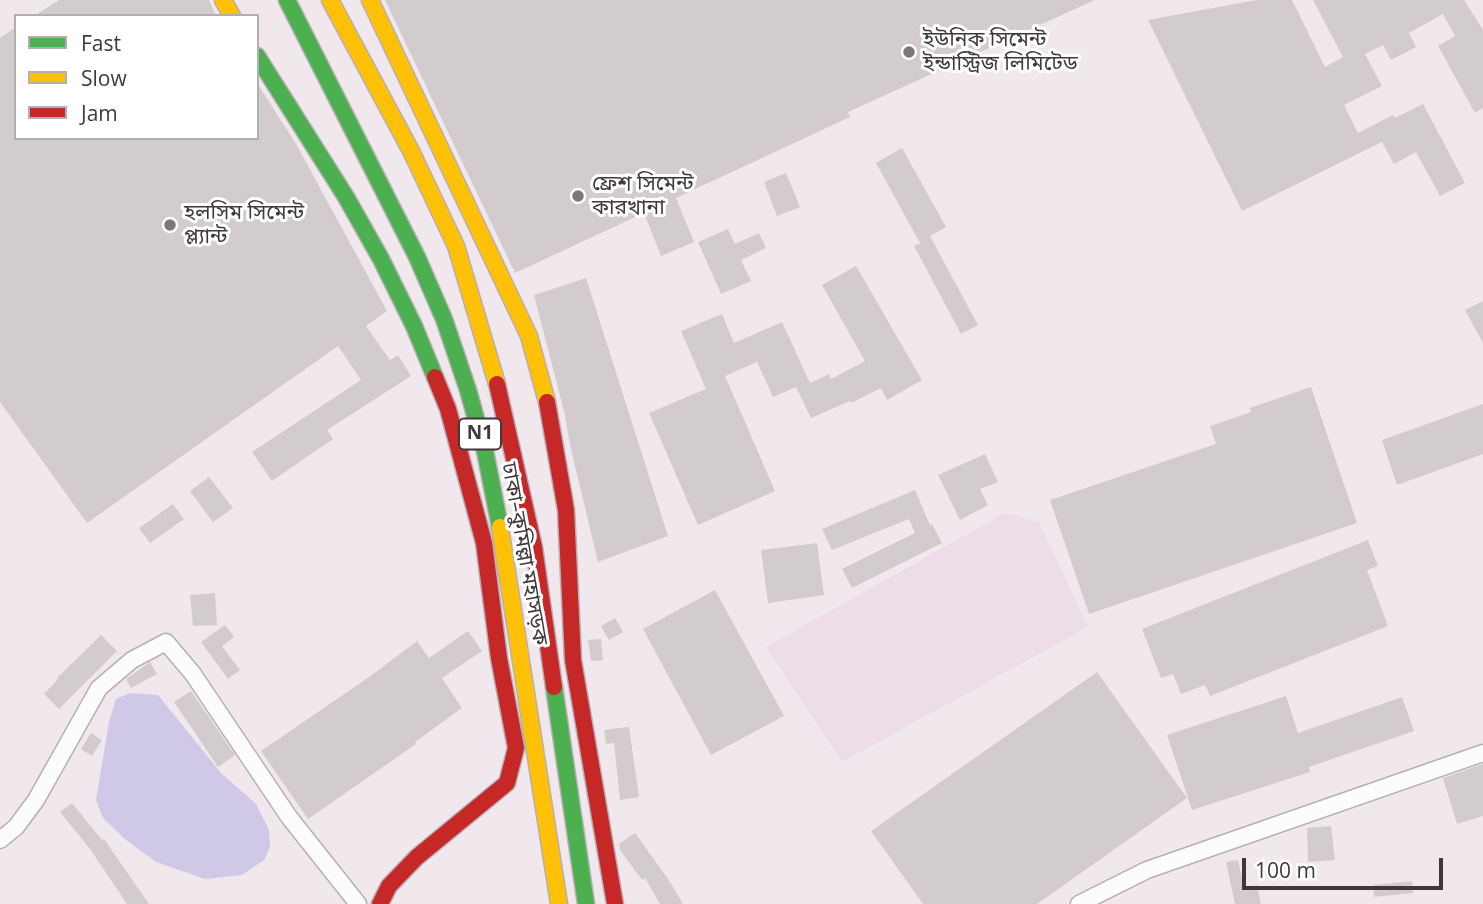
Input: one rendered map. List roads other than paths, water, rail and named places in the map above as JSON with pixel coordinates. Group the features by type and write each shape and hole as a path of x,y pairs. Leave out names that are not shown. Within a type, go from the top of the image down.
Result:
{"main road":[{"name":"ঢাকা–কুমিল্লা মহাসড়ক","path":"287,0 417,257 444,319 468,390 485,452 505,553 559,904"},
{"name":"ঢাকা–কুমিল্লা মহাসড়ক","path":"330,0 411,151 456,246 488,348 513,446 534,547 586,904"},
{"path":"370,0 529,336 552,419 566,510 573,660 615,904"},
{"path":"259,59 381,258 414,326 448,409 484,543 499,658 516,748 508,783 416,857 389,886 380,904"}],"street":[{"path":"0,840 16,827 36,800 99,688 132,660 166,642 193,674 289,817 358,904"},
{"path":"1079,904 1147,870 1483,753"}],"place":[{"name":"ইউনিক সিমেন্ট ইন্ডাস্ট্রিজ লিমিটেড","path":"909,52"},
{"name":"ফ্রেশ সিমেন্ট কারখানা","path":"578,196"},
{"name":"হলসিম সিমেন্ট প্ল্যান্ট","path":"170,225"}]}
